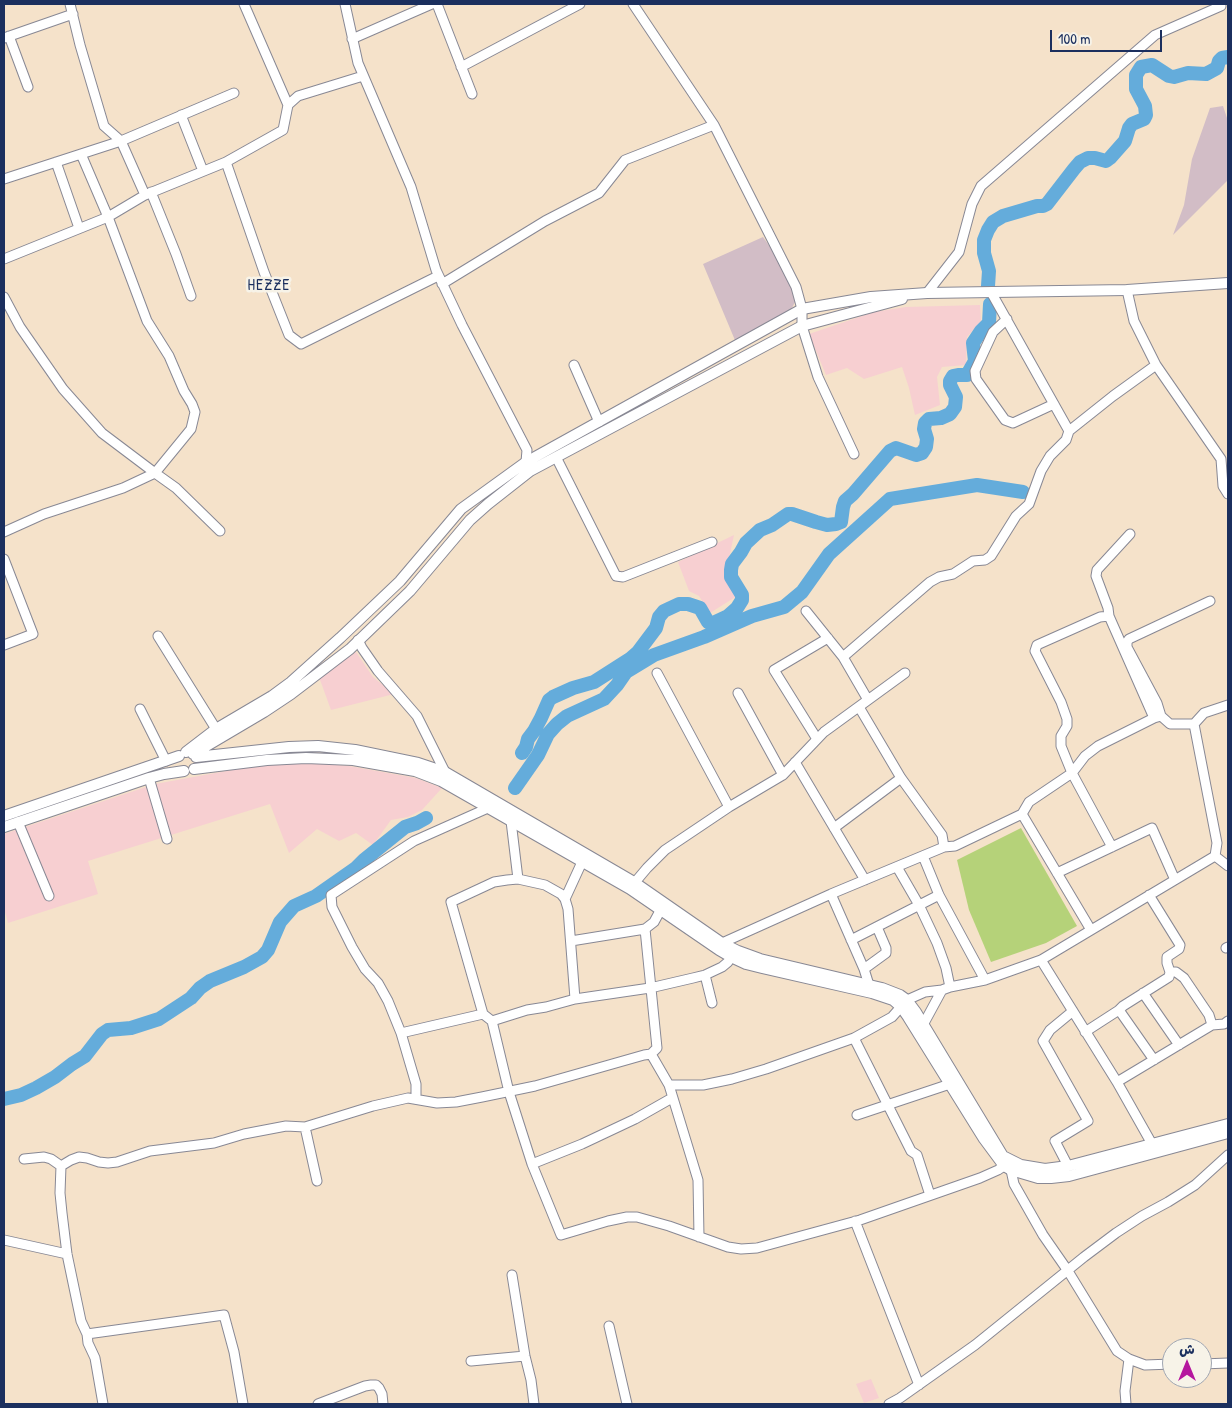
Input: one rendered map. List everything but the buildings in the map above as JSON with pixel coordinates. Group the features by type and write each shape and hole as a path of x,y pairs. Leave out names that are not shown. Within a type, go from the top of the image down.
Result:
{"main road":[{"path":"189,770 179,768 177,765 216,729 272,696 291,682 340,638 400,581 461,509 599,422 802,309 871,297 927,293 1127,290 1228,283"},
{"path":"541,460 556,457 802,326 927,293"},
{"path":"188,755 264,712 291,694 358,640 410,591 470,520 528,466"},
{"path":"4,816 188,755 318,746 355,750 418,763 445,772 632,886 721,947 731,957 746,964 872,993 904,1004 923,1025 1003,1156 1011,1161 1020,1165 1045,1170 1068,1166 1228,1124"},
{"path":"188,755 197,762 189,770"},
{"path":"4,827 149,778 189,770 268,760 306,758 353,760 414,772 441,781 582,862 632,886 660,911 721,947 760,959 892,991 900,995 950,1084 984,1139 1007,1168 1038,1178 1069,1176 1228,1133"}],"street":[{"path":"70,4 104,126 121,141 148,193 176,254 191,296"},
{"path":"4,259 108,217 148,193 226,162 284,130 288,105 244,4"},
{"path":"344,4 363,76 411,187 440,280 527,450 528,466"},
{"path":"352,39 432,4"},
{"path":"437,4 472,94"},
{"path":"461,67 580,4"},
{"path":"633,4 714,124 796,287 802,309 802,326 818,377 854,454"},
{"path":"927,293 959,252 972,204 981,186 1155,35 1220,6 1219,4"},
{"path":"28,87 6,37 73,14"},
{"path":"288,105 298,96 363,76"},
{"path":"4,179 121,141 234,93"},
{"path":"181,115 203,171"},
{"path":"226,162 267,281 289,334 301,344 440,280 545,221 599,194 625,160 714,124"},
{"path":"4,532 44,514 122,488 154,473 191,429 195,412 169,356 148,321 108,217 81,154"},
{"path":"56,162 79,228"},
{"path":"1127,290 1134,321 1156,365 1221,459 1225,471 1223,486 1228,494"},
{"path":"992,292 1069,431"},
{"path":"4,298 20,327 63,389 102,433 176,488 220,531"},
{"path":"1007,319 993,332 975,371 976,380 1005,420 1013,423 1054,404"},
{"path":"574,365 599,422"},
{"path":"844,658 930,582 939,577 953,574 973,561 985,560 991,556 1016,516 1029,504 1041,471 1050,456 1066,440 1069,431 1112,396 1156,365"},
{"path":"527,450 541,460"},
{"path":"556,457 616,576 623,577 712,542"},
{"path":"1130,534 1097,570 1096,576 1108,608 1109,616 1157,717 1170,724 1194,724 1204,713 1228,705"},
{"path":"4,559 33,634 4,645"},
{"path":"1157,717 1157,703 1127,647 1127,642 1129,639 1210,601"},
{"path":"806,611 844,658 868,700"},
{"path":"1109,616 1100,617 1037,645 1035,651 1061,702 1067,719 1067,726 1061,736 1061,746 1072,773 1112,847"},
{"path":"158,636 216,729"},
{"path":"817,739 774,670 828,638"},
{"path":"358,640 378,671 417,716 445,772"},
{"path":"657,673 729,807"},
{"path":"632,886 665,850 729,807 783,775 824,732 905,673"},
{"path":"738,693 783,775"},
{"path":"859,706 901,778 942,835 944,847"},
{"path":"140,709 166,761"},
{"path":"721,947 832,894 944,847 955,846 1022,814 1029,802 1072,773 1085,756 1098,746 1157,717"},
{"path":"1194,724 1217,843 1215,856"},
{"path":"795,762 865,880"},
{"path":"149,778 167,839"},
{"path":"834,828 901,778"},
{"path":"416,1099 416,1084 401,1033 388,1001 378,983 361,962 332,908 331,895 414,841 488,808"},
{"path":"1022,814 1091,930"},
{"path":"18,822 50,896"},
{"path":"511,822 518,879"},
{"path":"1057,873 1152,828 1175,880"},
{"path":"923,856 939,895 985,980"},
{"path":"1215,856 1228,866"},
{"path":"669,1085 703,1085 766,1069 854,1038 892,1017 904,1004 925,992 985,980 1040,960 1215,856"},
{"path":"565,899 582,862"},
{"path":"896,867 919,906 937,943 946,968 946,989 923,1025"},
{"path":"575,999 568,909 565,899 560,894 545,885 518,879 494,882 451,902 483,1014 492,1021 509,1092 532,1164 561,1235 608,1221 637,1218 669,1226 728,1247 741,1249 757,1248 856,1221 1007,1168 1014,1184 1044,1235 1117,1351 1129,1359 1145,1365 1162,1364"},
{"path":"832,894 869,985"},
{"path":"851,940 939,895"},
{"path":"1085,1032 1169,977 1167,957 1179,950 1180,945 1149,895"},
{"path":"571,940 645,929 654,922 660,911"},
{"path":"864,969 886,953 886,948 877,927"},
{"path":"61,1166 79,1157 99,1162 117,1162 150,1151 214,1143 244,1134 286,1126 305,1127 373,1106 408,1098 436,1103 456,1102 509,1092 651,1054 657,1048 645,929"},
{"path":"492,1021 527,1010 575,999 650,988 705,975 722,967 731,957"},
{"path":"1040,960 1152,1144"},
{"path":"1170,972 1176,972 1184,978 1209,1015 1212,1025"},
{"path":"705,975 712,1003"},
{"path":"1143,993 1179,1045"},
{"path":"1119,1010 1154,1060"},
{"path":"1068,1166 1055,1141 1088,1121 1043,1041 1050,1030 1072,1011"},
{"path":"401,1033 483,1014"},
{"path":"1116,1082 1212,1025 1224,1024 1228,1021"},
{"path":"854,1038 911,1151 917,1155 930,1195"},
{"path":"651,1054 669,1085 698,1180 699,1237"},
{"path":"857,1115 950,1084"},
{"path":"532,1164 626,1124 672,1098"},
{"path":"305,1127 317,1181"},
{"path":"889,1404 975,1345 1092,1251 1135,1220 1195,1185 1228,1155"},
{"path":"24,1160 44,1157 51,1159 61,1166"},
{"path":"61,1166 61,1199 67,1254 81,1321 95,1358 103,1404"},
{"path":"856,1221 919,1385"},
{"path":"4,1240 67,1254"},
{"path":"512,1275 525,1356 532,1380 534,1404"},
{"path":"87,1334 224,1315 234,1352 243,1404"},
{"path":"609,1326 627,1404"},
{"path":"470,1361 525,1356"},
{"path":"1126,1404 1125,1391 1129,1359"},
{"path":"1212,1364 1228,1363"},
{"path":"318,1404 371,1385 376,1385 379,1388 383,1404"}],"shaded area":[{"path":"1223,106 1228,121 1228,180 1173,235 1184,205 1192,159 1210,108"},
{"path":"763,237 783,265 796,300 788,316 737,345 703,264"},
{"path":"980,305 981,321 967,337 966,365 942,367 937,377 940,405 915,415 902,367 864,379 847,368 826,375 809,334 874,312 906,307"},
{"path":"734,535 725,577 737,596 710,613 699,596 689,591 678,562"},
{"path":"356,652 373,677 394,694 331,710 319,677"},
{"path":"306,762 349,766 416,778 442,788 422,810 408,817 391,820 373,845 356,833 339,841 317,829 289,853 270,804 88,861 98,894 8,923 4,908 4,834 155,784 254,766"},
{"path":"871,1379 879,1398 864,1403 856,1384"}],"green space":[{"path":"1021,828 1077,926 1046,943 991,962 969,910 957,860"}],"waterway":[{"path":"988,286 989,271 984,253 984,240 993,222 1003,216 1047,204 1080,162 1088,158 1106,161 1110,158 1125,141 1132,124 1144,119 1146,115 1145,106 1136,89 1136,75 1141,67 1152,65 1169,76 1174,77 1188,73 1206,74 1217,68 1222,58 1228,57"},
{"path":"522,753 549,700 573,688 594,682 630,659 638,652 656,628 659,617 664,611 679,604 688,604 700,608 708,622 713,623 728,616 737,608 742,600 742,595 731,577 732,564 746,543 760,530 772,525 788,514 827,525 841,522 845,501 890,451 896,448 916,455 922,453 926,447 927,439 924,429 925,423 929,419 941,418 950,414 955,407 956,397 950,381 953,376 967,375 975,361 973,343 989,323 990,304"},
{"path":"515,788 538,755 548,734 567,716 604,699 626,672 654,655 704,637 752,616 784,607 802,592 829,554 890,499 977,485 1023,492"},
{"path":"4,1099 21,1095 55,1077 85,1056 102,1034 108,1030 131,1028 159,1019 191,998 210,981 244,967 262,957 268,950 280,922 294,906 316,896 356,868 405,827 426,818"}],"district":[{"name":"HEZZE","path":"269,286"}]}
